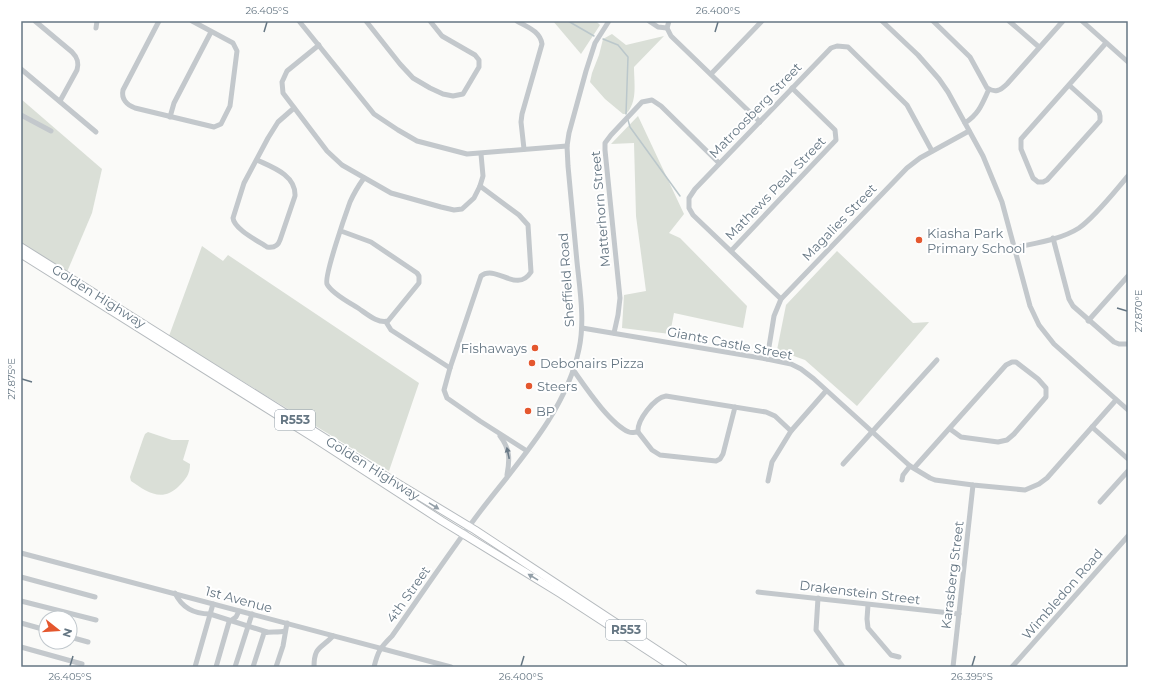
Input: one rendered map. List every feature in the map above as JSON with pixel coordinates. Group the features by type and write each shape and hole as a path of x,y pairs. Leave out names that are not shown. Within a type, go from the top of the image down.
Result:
{"main road":[{"name":"Golden Highway","path":"21,247 469,527 683,667"},
{"name":"Golden Highway","path":"21,254 314,438 464,535 561,594 673,667"}],"street":[{"path":"35,21 72,52 77,59 77,70 60,101"},
{"path":"96,28 98,21"},
{"path":"159,21 123,90 122,95 125,102 131,107 214,127 221,124 225,119 230,106 237,51 233,43 192,21"},
{"path":"300,21 369,110 378,118 417,140 467,154 567,146"},
{"path":"366,21 413,78 443,94 453,96 463,94 479,67 479,60 475,55 442,36 430,21"},
{"path":"517,21 535,31 542,44 522,114 521,122 524,150"},
{"name":"Sheffield Road","path":"464,535 547,423 561,400 574,371 582,328 567,146 572,117 595,43 610,21"},
{"path":"649,21 658,27 667,28"},
{"path":"669,21 667,28 671,36 760,122"},
{"path":"711,74 762,21"},
{"path":"882,21 930,69 948,92 983,156 1002,202 1030,306 1039,325 1054,344 1128,410"},
{"path":"934,21 970,57 985,85 989,89 995,91 1002,89 1063,21"},
{"path":"1009,21 1039,48"},
{"path":"1082,21 1128,62"},
{"path":"170,117 174,104 212,32"},
{"path":"1070,85 1099,112 1100,121 1047,180 1038,182 1033,178 1021,149 1022,139 1106,43"},
{"path":"319,45 286,71 282,82 283,93 334,159 342,165 394,194 454,210 462,209 474,198 480,186 482,176 481,154"},
{"name":"Matroosberg Street","path":"781,300 693,215 688,203 689,198 695,189 831,48 839,46 848,47 907,105 932,151"},
{"path":"21,69 96,132"},
{"name":"Mathews Peak Street","path":"731,251 836,140 835,130 792,88"},
{"path":"965,123 973,118 978,112 989,89"},
{"name":"Matterhorn Street","path":"614,333 620,298 605,150 607,139 642,102 652,100 661,106 719,163"},
{"path":"257,160 284,174 295,188 295,196 280,240 277,245 272,247 267,247 240,230 234,221 236,207 244,183 274,126 294,108"},
{"path":"21,115 51,131"},
{"name":"Magalies Street","path":"767,359 774,316 781,300 907,168 920,158 969,131"},
{"path":"1014,248 1068,234 1083,225 1128,176"},
{"path":"364,178 350,202 326,277 327,285 332,291 369,315 379,321 386,322 391,330 450,368"},
{"path":"480,186 519,215 528,225 531,272 528,277 516,281 491,273 484,274 482,276 450,368 444,390 446,398 527,451"},
{"path":"341,231 371,242 417,273 419,276 419,283 386,322"},
{"path":"1053,238 1071,303 1114,342 1119,344 1128,344"},
{"path":"1088,320 1128,276"},
{"name":"Giants Castle Street","path":"582,328 791,364 801,369 912,467 935,480 1025,490 1032,488 1047,478 1116,400"},
{"path":"843,464 937,360"},
{"path":"902,480 903,475 950,429 1006,365 1012,362 1020,364 1038,378 1046,388 1046,397 1007,440 998,442 961,437 950,429"},
{"path":"574,371 618,425 631,432 638,432"},
{"path":"768,481 772,462 791,430 826,391"},
{"path":"734,407 723,454 720,459 716,461 660,455 652,450 638,432 639,423 656,400 662,397 672,396 770,413 791,430"},
{"path":"1092,427 1128,459"},
{"path":"498,432 506,444 510,455 507,476"},
{"path":"1100,502 1128,472"},
{"name":"Karasberg Street","path":"953,667 973,485"},
{"name":"4th Street","path":"373,666 380,648 392,636 464,535"},
{"name":"Wimbledon Road","path":"1012,667 1128,536"},
{"name":"1st Avenue","path":"21,553 451,667"},
{"path":"21,577 95,597"},
{"name":"Drakenstein Street","path":"758,592 959,614"},
{"path":"175,594 181,604 198,612 232,620 267,632 275,633 285,631"},
{"path":"818,598 815,625 816,632 843,667"},
{"path":"21,602 96,620"},
{"path":"195,667 212,604"},
{"path":"868,605 868,628 891,655 899,657"},
{"path":"216,667 229,622 239,611"},
{"path":"235,667 252,614"},
{"path":"21,623 38,628"},
{"path":"276,667 283,646 287,623"},
{"path":"253,667 262,637 264,633 267,632"},
{"path":"314,667 316,651 333,636"},
{"path":"78,639 88,642"},
{"path":"21,647 82,664"}],"shaded area":[{"path":"553,21 596,21 600,25 581,54"},
{"path":"612,34 626,45 664,36 634,67 634,98 630,109 626,114 623,114 605,99 590,82 603,39"},
{"path":"21,99 102,169 92,213 67,272 21,244"},
{"path":"638,116 684,214 669,233 680,238 747,306 743,328 674,313 670,334 622,328 624,295 646,291 636,216 634,143 611,144"},
{"path":"202,246 223,261 228,255 419,383 389,471 169,336"},
{"path":"837,251 913,323 929,322 857,406 805,360 777,350 786,305"},
{"path":"148,432 172,440 189,440 183,460 190,464 186,479 173,491 167,494 161,495 149,492 131,481 130,477 143,439 145,434"}],"waterway":[{"path":"568,21 594,36"},
{"path":"603,39 618,45 628,57 626,114"},
{"path":"628,120 630,127 680,196"}],"place":[{"name":"Kiasha Park Primary School","path":"919,240"},
{"name":"Fishaways","path":"535,348"},
{"name":"Debonairs Pizza","path":"532,363"},
{"name":"Steers","path":"529,386"},
{"name":"BP","path":"528,411"}]}
